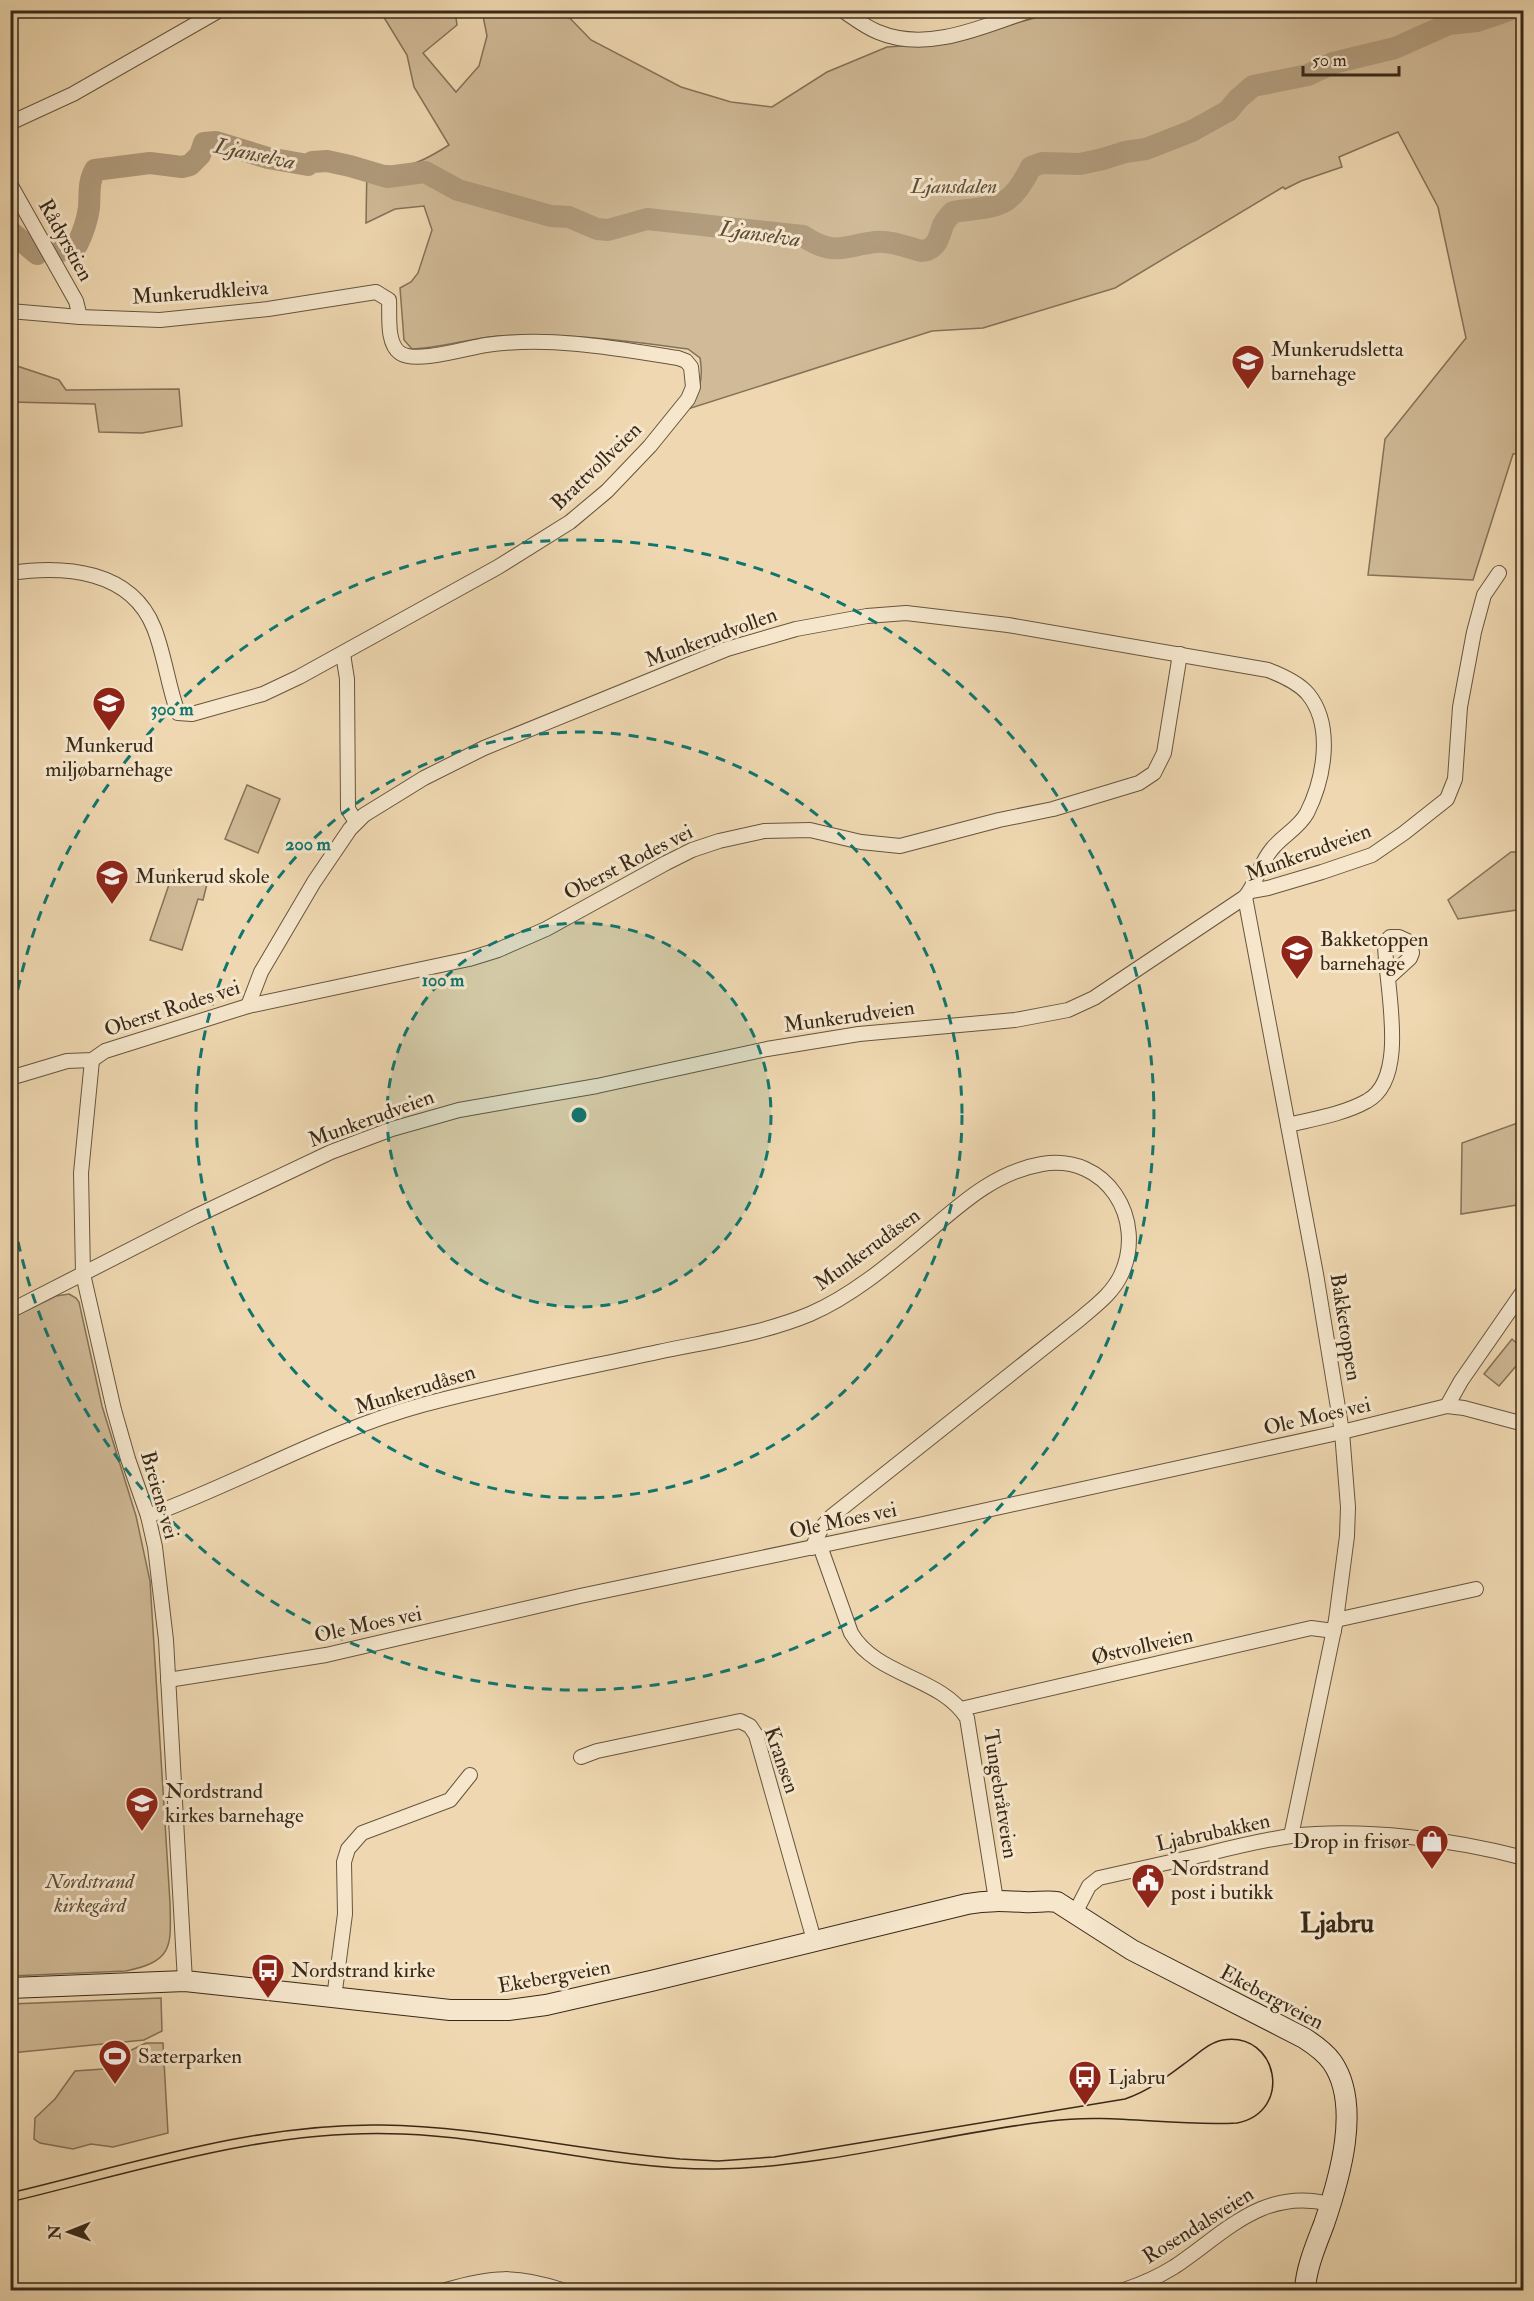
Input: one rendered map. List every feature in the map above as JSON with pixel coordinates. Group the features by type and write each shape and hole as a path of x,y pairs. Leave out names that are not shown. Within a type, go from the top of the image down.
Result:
{"main road":[{"name":"Ekebergveien","path":"10,1988 185,1981 461,2011 519,2009 651,1982 956,1906 996,1900 1026,1902 1054,1913 1074,1915 1156,1963 1304,2038 1328,2057 1339,2074 1346,2106 1343,2157 1309,2266 1305,2290"}],"street":[{"path":"10,123 73,94 220,10"},
{"path":"842,10 877,32 908,39 948,36 1031,10"},
{"name":"Rådyrstien","path":"10,184 76,301 80,317"},
{"name":"Munkerudkleiva","path":"10,311 160,320 273,308 370,292 376,292 389,300"},
{"name":"Brattvollveien","path":"10,573 59,570 111,581 133,595 141,604 154,630 178,713 192,714 263,694 343,654 498,567 570,522 607,491 650,446 688,399 693,387 691,367 678,358 594,345 548,342 501,343 419,356 405,355 400,353 392,343 389,300"},
{"name":"Munkerudveien","path":"10,1311 194,1217 331,1152 430,1117 597,1086 767,1049 859,1034 1015,1020 1068,1010 1094,998 1248,894 1372,855 1447,799 1455,779 1460,707 1474,632 1484,595 1499,573"},
{"name":"Munkerudvollen","path":"249,1005 258,978 314,882 356,822 374,807 424,778 484,748 727,649 796,628 867,616 906,613 1008,626 1180,654 1269,670 1280,674 1308,693 1319,714 1324,740 1319,780 1307,813 1300,823 1272,849 1260,867 1248,894"},
{"path":"343,654 347,680 348,809 356,822"},
{"name":"Oberst Rodes vei","path":"10,1077 61,1063 92,1060 105,1051 249,1005 470,959 498,950 546,929 666,862 719,841 764,831 810,830 861,842 900,846 999,820 1053,809 1139,783 1154,773 1164,753 1180,654"},
{"name":"Bakketoppen","path":"1248,894 1342,1432 1348,1507 1347,1536 1335,1625 1291,1836"},
{"path":"1288,1125 1368,1101 1383,1088 1387,1080 1392,1043 1388,978"},
{"name":"Breiens vei","path":"92,1060 81,1173 83,1274 114,1410 148,1516 166,1640 185,1981"},
{"name":"Munkerudåsen","path":"148,1516 344,1432 420,1406 488,1388 707,1344 780,1326 814,1312 846,1294 917,1241 975,1192 994,1181 1040,1164 1054,1163 1083,1168 1098,1177 1119,1198 1129,1233 1130,1246 1122,1273 1107,1296 832,1516 822,1527 816,1547"},
{"path":"1447,1406 1461,1381 1524,1290"},
{"name":"Ole Moes vei","path":"168,1680 327,1655 569,1598 816,1547 1342,1432 1447,1406 1464,1408 1524,1424"},
{"name":"Tungebråtveien","path":"816,1547 851,1634 858,1645 873,1658 952,1700 967,1718 996,1900"},
{"name":"Østvollveien","path":"961,1709 1311,1628 1335,1625 1476,1589"},
{"name":"Kransen","path":"581,1757 597,1751 740,1721 750,1726 756,1735 814,1940"},
{"path":"334,1998 345,1914 344,1862 348,1849 363,1833 450,1800 470,1775"},
{"name":"Ljabrubakken","path":"1074,1915 1089,1886 1099,1878 1246,1844 1291,1836 1333,1834 1411,1838 1474,1846 1524,1858"},
{"name":"Rosendalsveien","path":"1124,2290 1155,2279 1176,2266 1228,2226 1264,2207 1297,2199 1330,2204"},
{"path":"446,2290 485,2280 510,2278 536,2281 562,2290"}],"green space":[{"name":"Ljansdalen","path":"562,10 591,40 681,87 731,102 772,107 827,72 887,47 946,43 1059,11 1523,11 1523,453 1513,454 1473,580 1368,575 1385,439 1466,338 1438,207 1398,132 1339,157 1342,167 1285,189 1283,187 1115,288 983,328 932,331 688,409 698,391 701,373 700,358 688,349 594,338 523,335 488,337 412,349 404,340 400,288 411,282 418,273 432,230 424,206 395,209 366,223 367,162 390,167 410,165 449,145 414,87 407,55 380,11 455,11 457,25 423,53 456,92 479,66 487,36 482,11"},
{"path":"11,364 59,380 66,390 179,389 182,426 142,433 99,432 95,404 11,402"},
{"path":"247,785 280,799 258,853 225,839"},
{"path":"1511,852 1523,852 1523,909 1458,919 1448,900"},
{"path":"174,870 208,880 203,900 198,899 182,950 150,940"},
{"path":"1523,1121 1523,1204 1461,1214 1462,1143"},
{"name":"Nordstrand kirkegård","path":"69,1294 79,1302 102,1406 136,1516 150,1581 170,1930 169,1941 161,1956 142,1967 126,1971 11,1976 11,1318 56,1296"},
{"path":"1512,1339 1523,1349 1523,1358 1499,1386 1484,1374"},
{"path":"161,1998 162,2031 144,2040 11,2053 11,2004"},
{"name":"Sæterparken","path":"146,2043 163,2043 168,2133 113,2147 91,2144 73,2149 40,2143 34,2139 35,2118 55,2099 75,2071 103,2069 104,2063"}],"waterway":[{"name":"Ljanselva","path":"61,251 77,245 81,236 88,213 90,184 95,170 150,163 182,167 190,165 200,155 204,143 216,142 268,158 308,165 312,162 327,161 387,177 425,172 458,190 551,216 569,217 597,229 608,230 647,219 803,236 831,248 886,242 921,251 934,245 944,223 953,212 992,206 1009,199 1016,192 1031,167 1042,163 1080,164 1146,149 1192,131 1228,111 1253,86 1308,75 1333,63 1395,48 1449,24 1477,21 1509,10"},
{"name":"Ljanselva","path":"10,231 37,254"}],"tram line":[{"path":"10,2193 194,2147 240,2138 334,2126 418,2126 680,2159 718,2161 774,2157 1125,2099 1150,2087 1205,2048 1223,2040 1242,2041 1256,2048 1267,2059 1272,2074 1272,2090 1267,2104 1255,2116 1237,2123 1214,2124 1097,2118 1050,2121 843,2156 759,2167 717,2169 638,2165 442,2137 352,2134 303,2138 204,2154 10,2202"}],"place":[{"name":"Munkerudsletta barnehage","path":"1248,390"},
{"name":"Munkerud miljøbarnehage","path":"109,732"},
{"name":"Munkerud skole","path":"112,905"},
{"name":"Bakketoppen barnehage","path":"1297,980"},
{"name":"Nordstrand kirkes barnehage","path":"142,1832"},
{"name":"Drop in frisør","path":"1432,1870"},
{"name":"Nordstrand post i butikk","path":"1148,1909"},
{"name":"Nordstrand kirke","path":"268,1999"},
{"name":"Sæterparken","path":"115,2085"},
{"name":"Ljabru","path":"1085,2106"}],"district":[{"name":"Ljabru","path":"1337,1923"}]}
